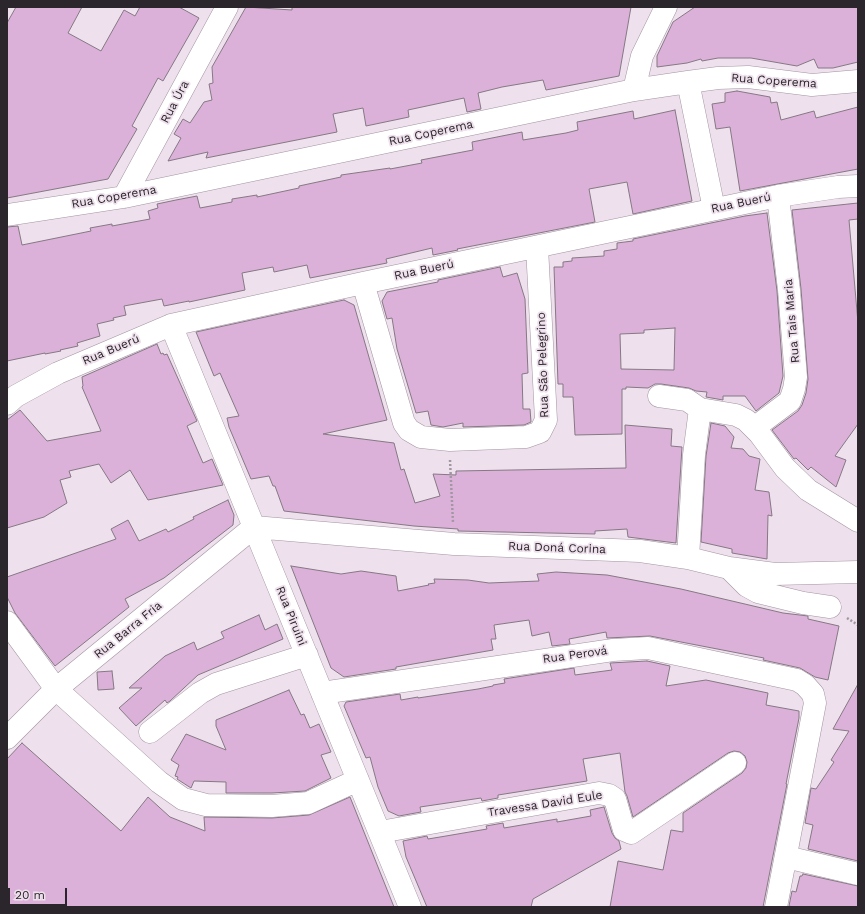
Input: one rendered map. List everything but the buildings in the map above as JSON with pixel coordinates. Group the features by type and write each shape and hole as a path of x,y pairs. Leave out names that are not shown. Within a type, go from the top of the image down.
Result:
{"street":[{"name":"Rua Úra","path":"124,197 226,7"},
{"path":"634,90 642,56 666,7"},
{"name":"Rua Coperema","path":"7,215 124,197 634,90 718,78 748,77 812,85 858,81"},
{"path":"688,82 714,209"},
{"name":"Rua Buerú","path":"7,404 16,396 58,373 171,324 778,196 838,187 858,186"},
{"name":"Rua Tais Maria","path":"754,428 790,401 796,377 789,290 778,196"},
{"name":"Rua São Pelegrino","path":"364,283 404,423 409,430 421,437 450,440 526,437 540,432 546,420 537,247"},
{"name":"Rua Piruini","path":"171,324 410,907"},
{"path":"659,396 687,400 700,408 736,415 746,420 785,468 808,490 858,521"},
{"path":"688,558 694,455 700,408"},
{"name":"Rua Doná Corina","path":"254,527 454,544 640,551 688,558 729,568 775,574 858,572"},
{"name":"Rua Barra Fria","path":"7,738 56,689 254,527"},
{"path":"729,568 748,586 758,592 803,603 830,607"},
{"path":"7,622 56,689 159,782 183,798 206,805 272,806 308,803 358,780"},
{"name":"Rua Perová","path":"322,693 613,650 648,648 797,680 805,685 813,694 814,703 786,857"},
{"path":"150,732 200,693 216,684 307,655"},
{"name":"Travessa David Eule","path":"380,832 599,793 609,795 615,799 624,830 631,833 735,763"},
{"path":"776,907 786,857 858,874"}],"path":[{"path":"450,440 454,544"}]}
